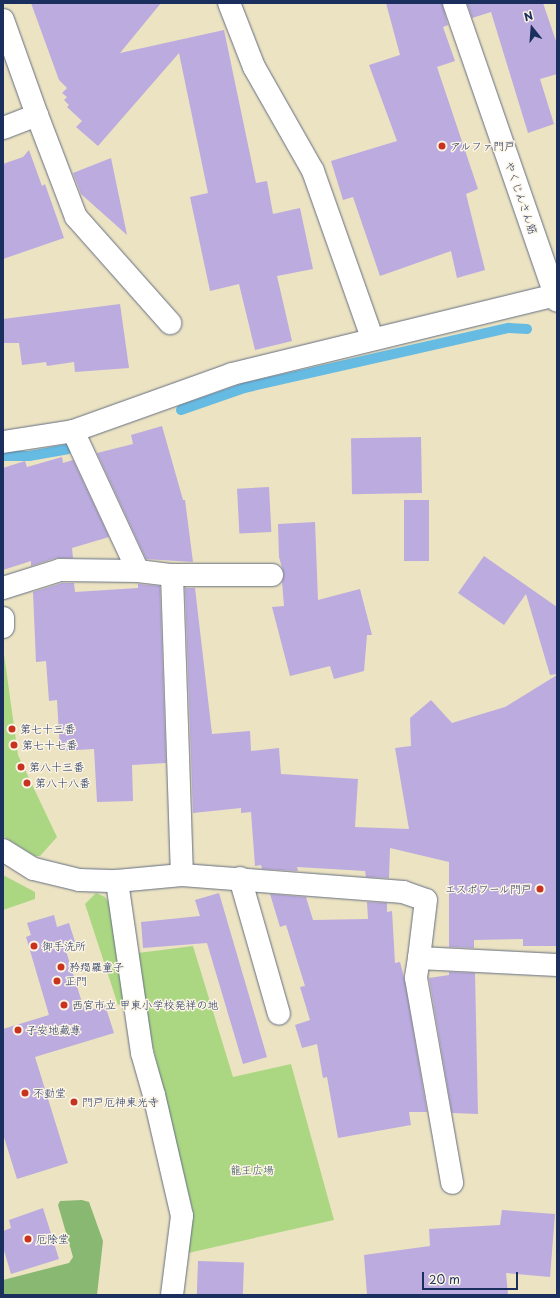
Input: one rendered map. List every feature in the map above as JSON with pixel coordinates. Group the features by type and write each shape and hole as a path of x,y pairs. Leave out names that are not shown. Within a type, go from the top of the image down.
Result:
{"street":[{"path":"229,3 254,67 313,171 372,338"},
{"name":"やくじんさん筋","path":"454,3 556,297"},
{"path":"3,20 76,217 170,323"},
{"path":"3,128 37,115"},
{"path":"3,442 73,431 232,374 372,338 556,297"},
{"path":"73,431 138,572"},
{"path":"3,588 60,570 138,572 172,575 272,575"},
{"path":"172,575 182,875"},
{"path":"3,618 3,627"},
{"path":"3,850 34,869 79,880 117,881 182,875 240,878 403,892 426,900 416,978 452,1183"},
{"path":"240,878 279,1014"},
{"path":"117,881 142,1052 182,1216 172,1295"},
{"path":"418,958 557,966"}],"green space":[{"path":"3,647 18,755 57,837 40,856 35,856 3,836"},
{"path":"3,875 35,892 35,899 3,910"},
{"path":"96,893 105,897 109,903 125,1003 118,1005 85,904"},
{"name":"龍王広場","path":"193,946 233,1077 291,1064 334,1220 188,1253 193,1212 148,1026 138,953"},
{"path":"82,1200 89,1202 103,1241 97,1295 3,1295 3,1280 69,1263 73,1257 58,1205 60,1201"}],"building":[{"path":"31,3 161,3 120,53 224,30 256,183 267,181 273,214 300,208 313,269 277,276 292,341 255,350 239,284 210,291 190,197 208,193 179,53 98,146 76,127 82,121 67,107 69,105 64,100 67,97 62,93 67,88 59,80"},
{"path":"386,3 442,3 448,25 443,27 455,61 437,67 478,189 466,194 485,270 457,278 451,251 380,276 353,197 343,200 331,161 397,141 369,65 400,55"},
{"path":"467,3 543,3 557,44 557,74 540,79 554,124 528,133 491,12 472,18"},
{"path":"29,150 42,186 45,184 64,238 3,259 3,164 23,157"},
{"path":"111,158 127,235 81,194 73,173"},
{"path":"120,304 129,368 75,372 74,362 47,366 46,362 22,365 19,343 3,343 3,319"},
{"path":"162,426 183,500 185,500 193,562 146,559 97,453 133,444 131,435"},
{"path":"421,437 422,493 352,494 351,438"},
{"path":"62,457 63,463 73,460 109,537 72,548 73,558 56,558 31,566 31,561 3,570 3,468 25,461 27,467"},
{"path":"269,487 271,532 239,534 237,489"},
{"path":"404,500 429,500 429,561 404,561"},
{"path":"315,522 318,600 360,589 372,635 367,635 364,671 334,679 330,666 290,676 272,607 284,606 282,582 284,575 279,557 278,524"},
{"path":"484,556 557,607 557,674 550,675 526,594 504,625 458,593"},
{"path":"62,583 74,583 75,592 138,588 138,584 160,586 166,763 132,765 133,801 97,802 94,749 60,751 57,700 49,701 46,661 36,662 33,592"},
{"path":"185,588 195,588 212,734 250,731 251,751 279,748 281,774 358,779 355,827 409,829 395,748 411,746 410,718 431,700 452,723 505,707 557,675 557,946 523,946 523,939 474,940 474,948 449,947 449,862 390,848 389,878 366,877 365,871 297,867 298,871 262,869 261,865 255,866 251,812 241,813 241,808 193,813"},
{"path":"219,893 267,1057 243,1064 207,943 143,948 141,922 200,916 195,900"},
{"path":"270,894 306,897 313,920 368,919 367,902 387,903 387,912 392,911 395,963 400,962 404,977 427,1112 409,1112 411,1125 338,1138 327,1077 323,1078 317,1044 302,1048 295,1025 310,1020 300,987 305,986 286,925 280,927"},
{"path":"54,915 57,927 69,923 77,948 66,951 85,1012 105,1005 114,1033 35,1057 68,1163 17,1179 3,1134 3,1029 49,1015 26,937 31,935 27,923"},
{"path":"449,972 475,973 478,1114 452,1113 429,978 449,975"},
{"name":"厄除堂","path":"43,1208 59,1259 11,1274 3,1247 3,1231 11,1228 9,1220"},
{"path":"502,1210 555,1214 550,1277 506,1273 508,1295 367,1295 364,1255 430,1246 429,1229 500,1225"},
{"path":"198,1261 244,1263 243,1295 197,1295"}],"waterway":[{"path":"181,410 244,388 509,328 527,329"},
{"path":"3,456 29,456 67,449"}],"place":[{"name":"アルファ門戸","path":"442,146"},
{"name":"第七十三番","path":"12,729"},
{"name":"第七十七番","path":"14,745"},
{"name":"第八十三番","path":"21,767"},
{"name":"第八十八番","path":"27,783"},
{"name":"エスポワール門戸","path":"540,889"},
{"name":"御手洗所","path":"34,946"},
{"name":"矜羯羅童子","path":"61,967"},
{"name":"正門","path":"57,981"},
{"name":"西宮市立 甲東小学校発祥の地","path":"64,1005"},
{"name":"子安地藏尊","path":"18,1030"},
{"name":"不動堂","path":"25,1093"},
{"name":"門戸厄神東光寺","path":"74,1102"},
{"name":"厄除堂","path":"28,1239"}]}
